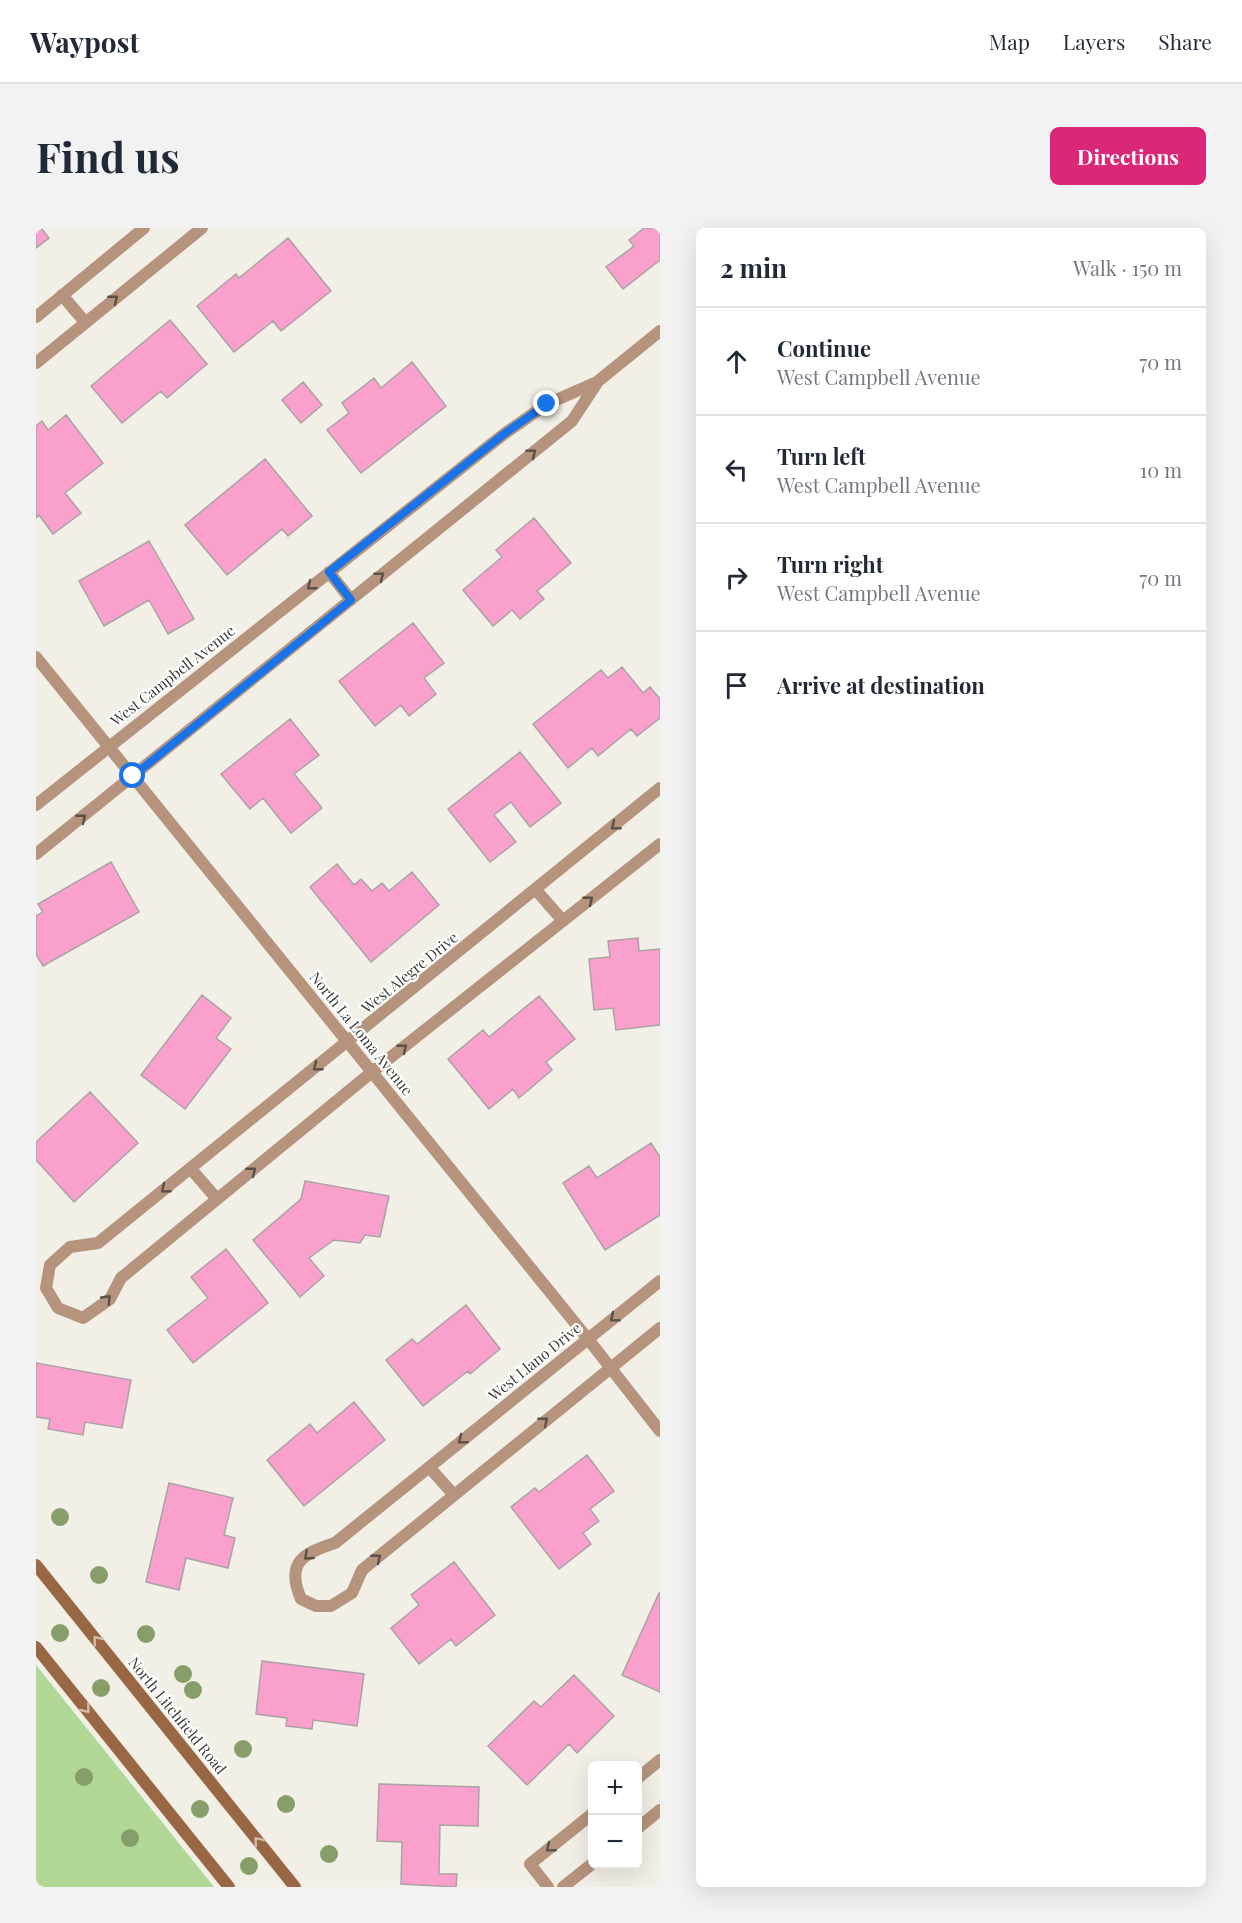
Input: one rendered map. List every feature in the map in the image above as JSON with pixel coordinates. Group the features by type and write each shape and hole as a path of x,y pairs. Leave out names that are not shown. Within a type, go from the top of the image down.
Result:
{"main road":[{"name":"North Litchfield Road","path":"36,1565 295,1887"},
{"path":"36,1647 229,1887"}],"street":[{"path":"36,317 144,228"},
{"path":"36,363 202,228"},
{"path":"62,295 86,322"},
{"name":"West Campbell Avenue","path":"36,805 513,428 547,404 597,382 660,331"},
{"name":"West Campbell Avenue","path":"36,854 572,421 597,382"},
{"path":"329,572 351,600"},
{"name":"North La Loma Avenue","path":"36,657 588,1338 660,1431"},
{"name":"West Alegre Drive","path":"660,788 98,1243 70,1247 50,1265 46,1288 58,1308 83,1318 110,1299 121,1278 372,1072 660,843"},
{"path":"536,890 562,921"},
{"path":"191,1169 218,1199"},
{"name":"West Llano Drive","path":"660,1281 335,1543 311,1551 294,1573 294,1584 301,1599 316,1606 331,1606 352,1593 362,1570 660,1328"},
{"path":"429,1467 453,1495"},
{"path":"642,1775 660,1760"},
{"path":"642,1825 660,1810"},
{"path":"548,1887 530,1864 591,1815"},
{"path":"563,1887 588,1867"}],"green space":[{"path":"36,1665 214,1887 36,1887"}],"building":[{"path":"36,228 41,228 49,238 36,248"},
{"path":"644,228 660,228 660,260 623,289 606,267 634,246 629,240"},
{"path":"288,238 331,291 281,331 273,321 234,352 197,306 236,274 239,278"},
{"path":"170,320 207,364 167,398 161,391 122,423 91,386"},
{"path":"412,362 446,406 361,473 327,430 349,413 342,403 374,378 381,388"},
{"path":"303,382 322,405 301,423 282,400"},
{"path":"66,415 103,463 65,493 81,513 53,534 39,515 36,518 36,426 42,421 48,430"},
{"path":"265,459 312,516 288,536 282,529 227,575 185,525"},
{"path":"534,518 571,563 537,591 544,599 520,619 512,610 493,626 463,590 502,557 496,550"},
{"path":"149,541 194,619 168,634 149,600 104,626 79,581"},
{"path":"413,623 444,663 424,678 436,694 409,716 401,705 375,726 339,681"},
{"path":"622,667 643,693 650,687 660,699 660,718 637,736 631,729 598,756 592,748 568,768 533,724 601,670 608,678"},
{"path":"290,719 319,755 294,774 322,808 291,833 263,798 250,809 221,774"},
{"path":"520,752 561,803 530,827 511,802 494,815 516,842 490,862 448,809"},
{"path":"111,862 139,912 43,966 36,954 36,916 43,912 38,904"},
{"path":"337,864 354,885 361,879 372,891 382,883 389,891 412,872 439,905 371,962 310,887"},
{"path":"638,938 639,951 660,949 660,1025 616,1030 613,1008 594,1010 589,959 610,957 608,941"},
{"path":"202,995 231,1018 216,1038 231,1049 185,1109 141,1075"},
{"path":"539,996 575,1039 546,1062 552,1070 519,1098 513,1089 489,1109 448,1059 483,1030 489,1037"},
{"path":"90,1092 138,1143 74,1202 36,1160 36,1142"},
{"path":"651,1143 660,1157 660,1215 605,1250 563,1183 589,1166 597,1178"},
{"path":"305,1181 389,1196 380,1237 365,1235 360,1243 334,1240 309,1258 324,1276 300,1297 253,1240 301,1199"},
{"path":"226,1249 268,1303 193,1363 167,1330 208,1298 191,1277"},
{"path":"466,1305 500,1349 470,1374 468,1371 423,1406 386,1360 412,1339 417,1344"},
{"path":"36,1363 131,1380 122,1428 85,1422 83,1435 48,1429 50,1419 36,1417"},
{"path":"354,1402 385,1440 304,1506 267,1460 310,1424 317,1433"},
{"path":"587,1455 614,1491 590,1509 599,1521 583,1533 591,1544 559,1569 511,1507 535,1488 539,1492"},
{"path":"169,1483 233,1498 224,1535 235,1538 228,1568 186,1558 179,1590 146,1582"},
{"path":"454,1562 495,1615 456,1646 451,1639 419,1664 391,1628 419,1605 411,1595"},
{"path":"660,1594 660,1692 622,1675"},
{"path":"262,1661 364,1674 357,1726 313,1720 312,1729 286,1726 287,1718 256,1714"},
{"path":"574,1675 614,1716 577,1753 569,1744 527,1785 488,1746 534,1701 541,1707"},
{"path":"379,1784 479,1787 478,1826 440,1825 439,1874 457,1874 456,1887 401,1884 402,1842 377,1841"}],"route":[{"path":"133,776 351,600 329,572 504,434 547,404"}]}
